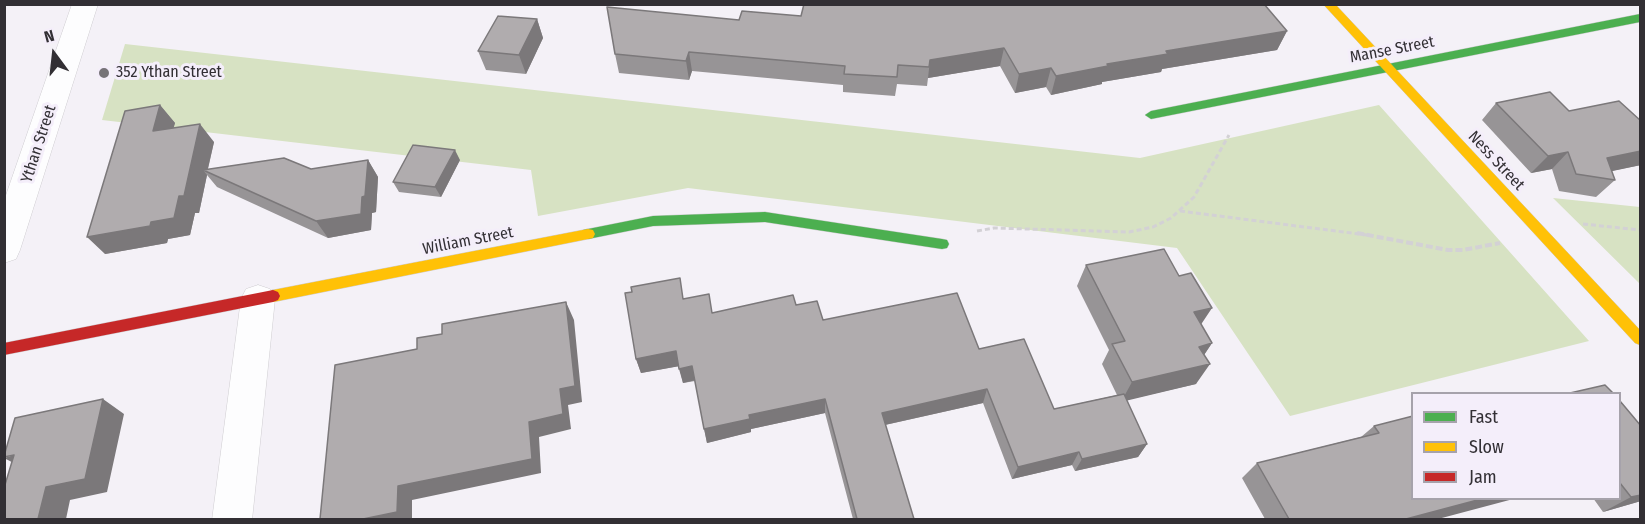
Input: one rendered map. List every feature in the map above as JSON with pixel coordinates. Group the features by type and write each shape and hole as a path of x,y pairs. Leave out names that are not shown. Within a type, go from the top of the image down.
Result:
{"street":[{"name":"Ythan Street","path":"4,250 85,4"},
{"name":"Ness Street","path":"1328,4 1641,339"},
{"name":"Manse Street","path":"1151,115 1641,18"},
{"name":"William Street","path":"4,350 653,221 765,217 942,244"},
{"path":"232,519 258,299"}],"path":[{"path":"970,233 994,228 1129,232 1153,227 1180,211 1203,184 1229,135"},
{"path":"1180,211 1364,234 1448,250 1463,250 1503,243"},
{"path":"1578,225 1590,223 1641,230"}],"green space":[{"path":"125,44 1140,158 1379,105 1589,341 1290,416 1177,248 688,188 538,216 531,170 102,120"},
{"path":"1553,198 1640,207 1640,284"}],"building":[{"path":"804,4 1264,4 1287,31 1166,51 1168,54 1107,64 1108,66 1056,76 1051,68 1019,74 1004,48 930,60 929,67 898,65 897,77 844,74 845,66 689,52 686,61 615,54 607,7 739,20 742,11 801,16"},
{"path":"498,16 537,19 519,55 478,51"},
{"path":"1550,92 1569,111 1619,101 1641,121 1641,151 1607,158 1615,180 1576,174 1568,152 1548,156 1496,103"},
{"path":"160,105 153,131 200,124 184,196 179,196 174,218 151,222 150,226 87,237 125,111"},
{"path":"413,145 455,150 435,187 393,182"},
{"path":"284,158 311,169 368,160 361,214 316,221 203,170"},
{"path":"1164,249 1179,276 1191,273 1212,308 1194,312 1212,343 1199,347 1210,364 1132,382 1112,344 1125,341 1086,265"},
{"path":"680,278 683,299 709,294 712,313 793,295 796,305 817,301 823,320 957,293 979,349 1024,339 1054,409 1124,394 1147,444 1082,459 1079,452 1018,467 987,389 882,413 914,519 857,519 825,399 749,415 750,419 704,429 692,366 679,369 676,351 636,359 625,293 632,292 631,287"},
{"path":"566,302 575,386 560,389 563,414 529,422 532,459 398,486 397,512 363,519 320,519 335,365 417,349 417,338 442,334 442,324"},
{"path":"1605,385 1612,392 1574,392"},
{"path":"103,399 85,479 46,487 38,519 4,519 4,488 14,455 4,456 15,418"},
{"path":"1621,402 1641,426 1641,495 1631,497 1621,484"},
{"path":"1411,417 1411,500 1477,500 1406,519 1289,519 1257,463 1379,433 1374,426"}],"traffic: fast":[{"path":"1151,115 1640,18"},
{"path":"588,234 653,221 765,217 942,244"}],"traffic: slow":[{"path":"1328,4 1640,339"},
{"path":"273,296 588,234"}],"traffic: jam":[{"path":"4,349 273,296"}],"place":[{"name":"352 Ythan Street","path":"104,73"}]}
